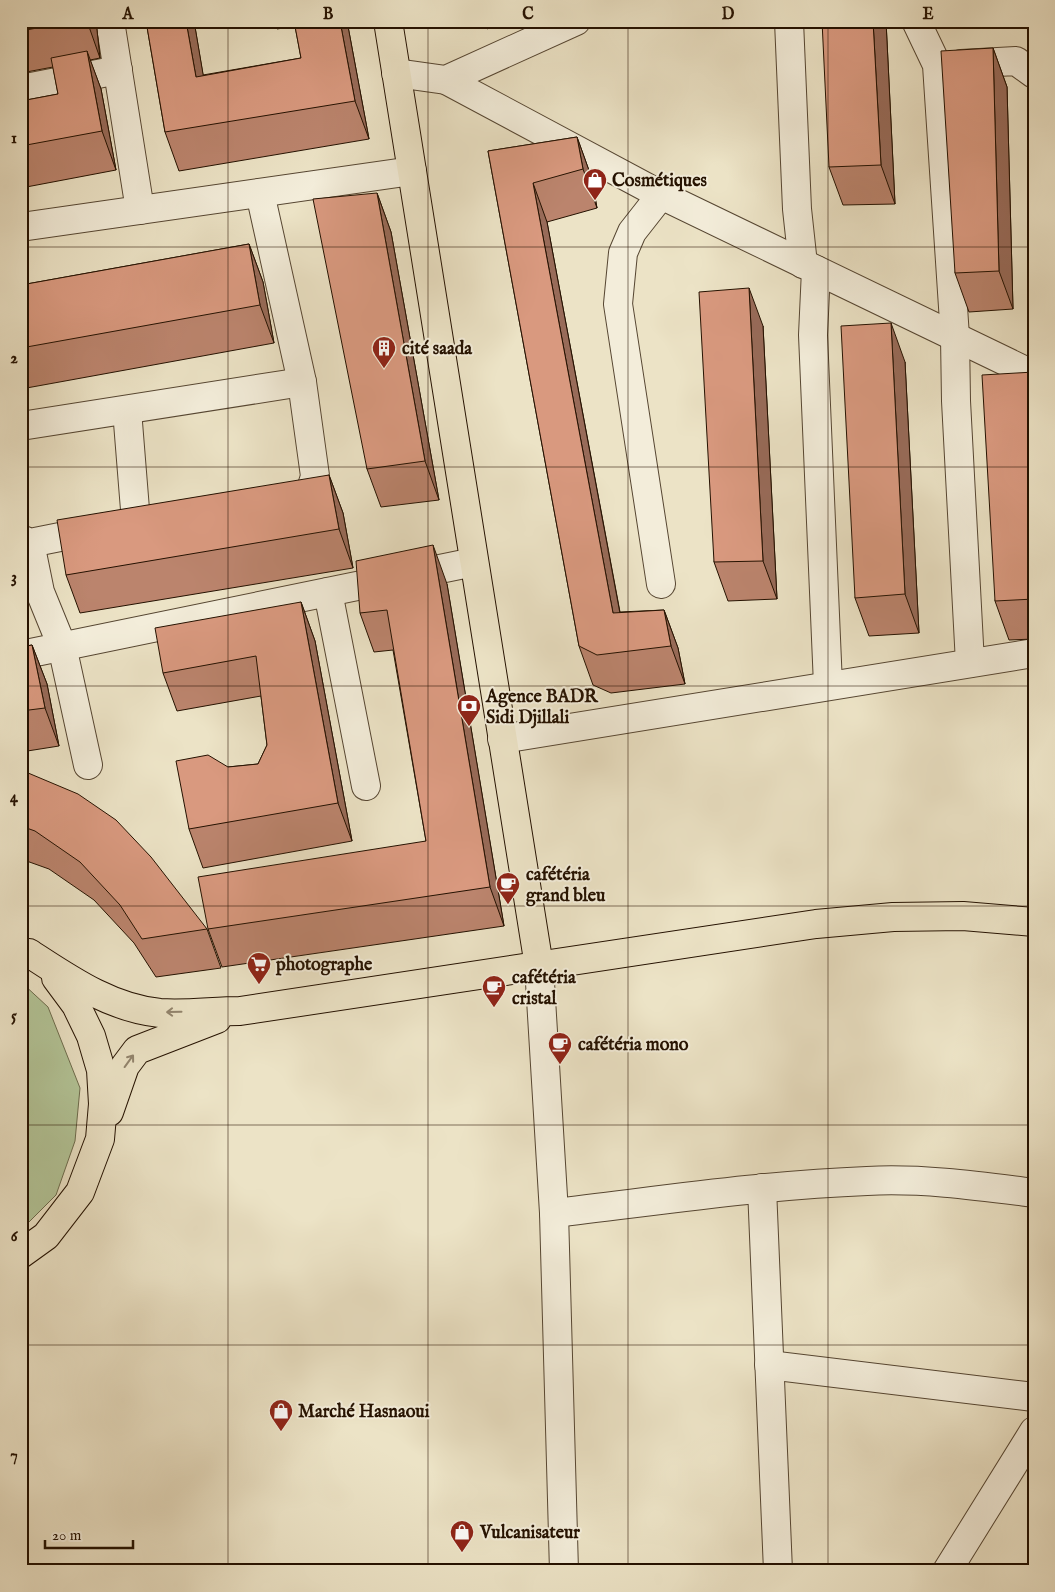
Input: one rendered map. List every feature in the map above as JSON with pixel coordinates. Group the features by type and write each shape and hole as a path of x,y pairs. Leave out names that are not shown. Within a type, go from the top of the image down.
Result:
{"main road":[{"path":"388,21 539,966"},
{"path":"25,950 84,990 124,1004 159,1012 240,1011 826,923 893,917 963,916 1034,922"},
{"path":"25,950 55,976 76,1005 91,1036 101,1070 103,1096 100,1140"},
{"path":"21,1254 46,1236 80,1192 125,1066 137,1050 240,1011"}],"street":[{"path":"110,21 140,210"},
{"path":"446,80 576,21"},
{"path":"789,21 797,209 810,267 828,686"},
{"path":"916,21 937,65 955,337 956,401 970,663"},
{"path":"937,65 1016,61 1034,74"},
{"path":"21,89 118,70"},
{"path":"396,73 446,80 661,195 1034,375"},
{"path":"21,227 412,171"},
{"path":"260,193 302,382 315,476 312,490 302,500 263,505"},
{"path":"660,584 618,304 623,253 632,232 661,195"},
{"path":"21,426 302,382"},
{"path":"127,410 136,522"},
{"path":"88,765 62,646 40,592 25,541 166,518"},
{"path":"21,655 474,562"},
{"path":"328,592 366,786"},
{"path":"502,739 1034,653"},
{"path":"539,966 554,1213 564,1571"},
{"path":"554,1213 762,1188 869,1180 969,1185 1034,1193"},
{"path":"762,1188 778,1571"},
{"path":"769,1365 1034,1397"},
{"path":"947,1571 1034,1431"}],"green space":[{"path":"21,982 48,1007 80,1088 75,1141 56,1195 21,1230"}],"building":[{"path":"21,21 74,21 21,31"},
{"path":"146,21 186,21 196,77 301,58 294,21 340,21 355,101 165,132"},
{"path":"822,21 873,21 881,165 829,167"},
{"path":"993,48 999,271 955,273 941,51"},
{"path":"87,51 102,131 21,146 21,101 58,94 51,58"},
{"path":"577,137 583,169 533,183 613,613 664,610 671,646 597,655 579,646 488,151"},
{"name":"cité saada","path":"377,193 425,461 367,469 313,199"},
{"path":"249,244 260,305 21,348 21,285"},
{"path":"749,288 763,561 714,562 699,292"},
{"path":"891,323 905,594 855,598 841,326"},
{"path":"1034,372 1034,599 995,601 982,375"},
{"path":"329,475 339,529 66,575 57,520"},
{"path":"433,545 490,887 208,929 198,877 426,841 387,610 360,613 356,561"},
{"path":"301,602 338,803 189,829 176,761 208,755 228,767 258,764 267,745 256,656 163,673 155,628"},
{"path":"32,645 45,708 21,711 21,647"},
{"path":"21,770 78,794 116,820 151,857 207,929 142,939 120,905 80,862 35,831 21,826"}],"place":[{"name":"Cosmétiques","path":"595,201"},
{"name":"cité saada","path":"384,369"},
{"name":"Agence BADR Sidi Djillali","path":"469,727"},
{"name":"cafétéria grand bleu","path":"508,905"},
{"name":"photographe","path":"259,985"},
{"name":"cafétéria cristal","path":"494,1008"},
{"name":"cafétéria mono","path":"560,1065"},
{"name":"Marché Hasnaoui","path":"281,1432"},
{"name":"Vulcanisateur","path":"462,1553"}]}
